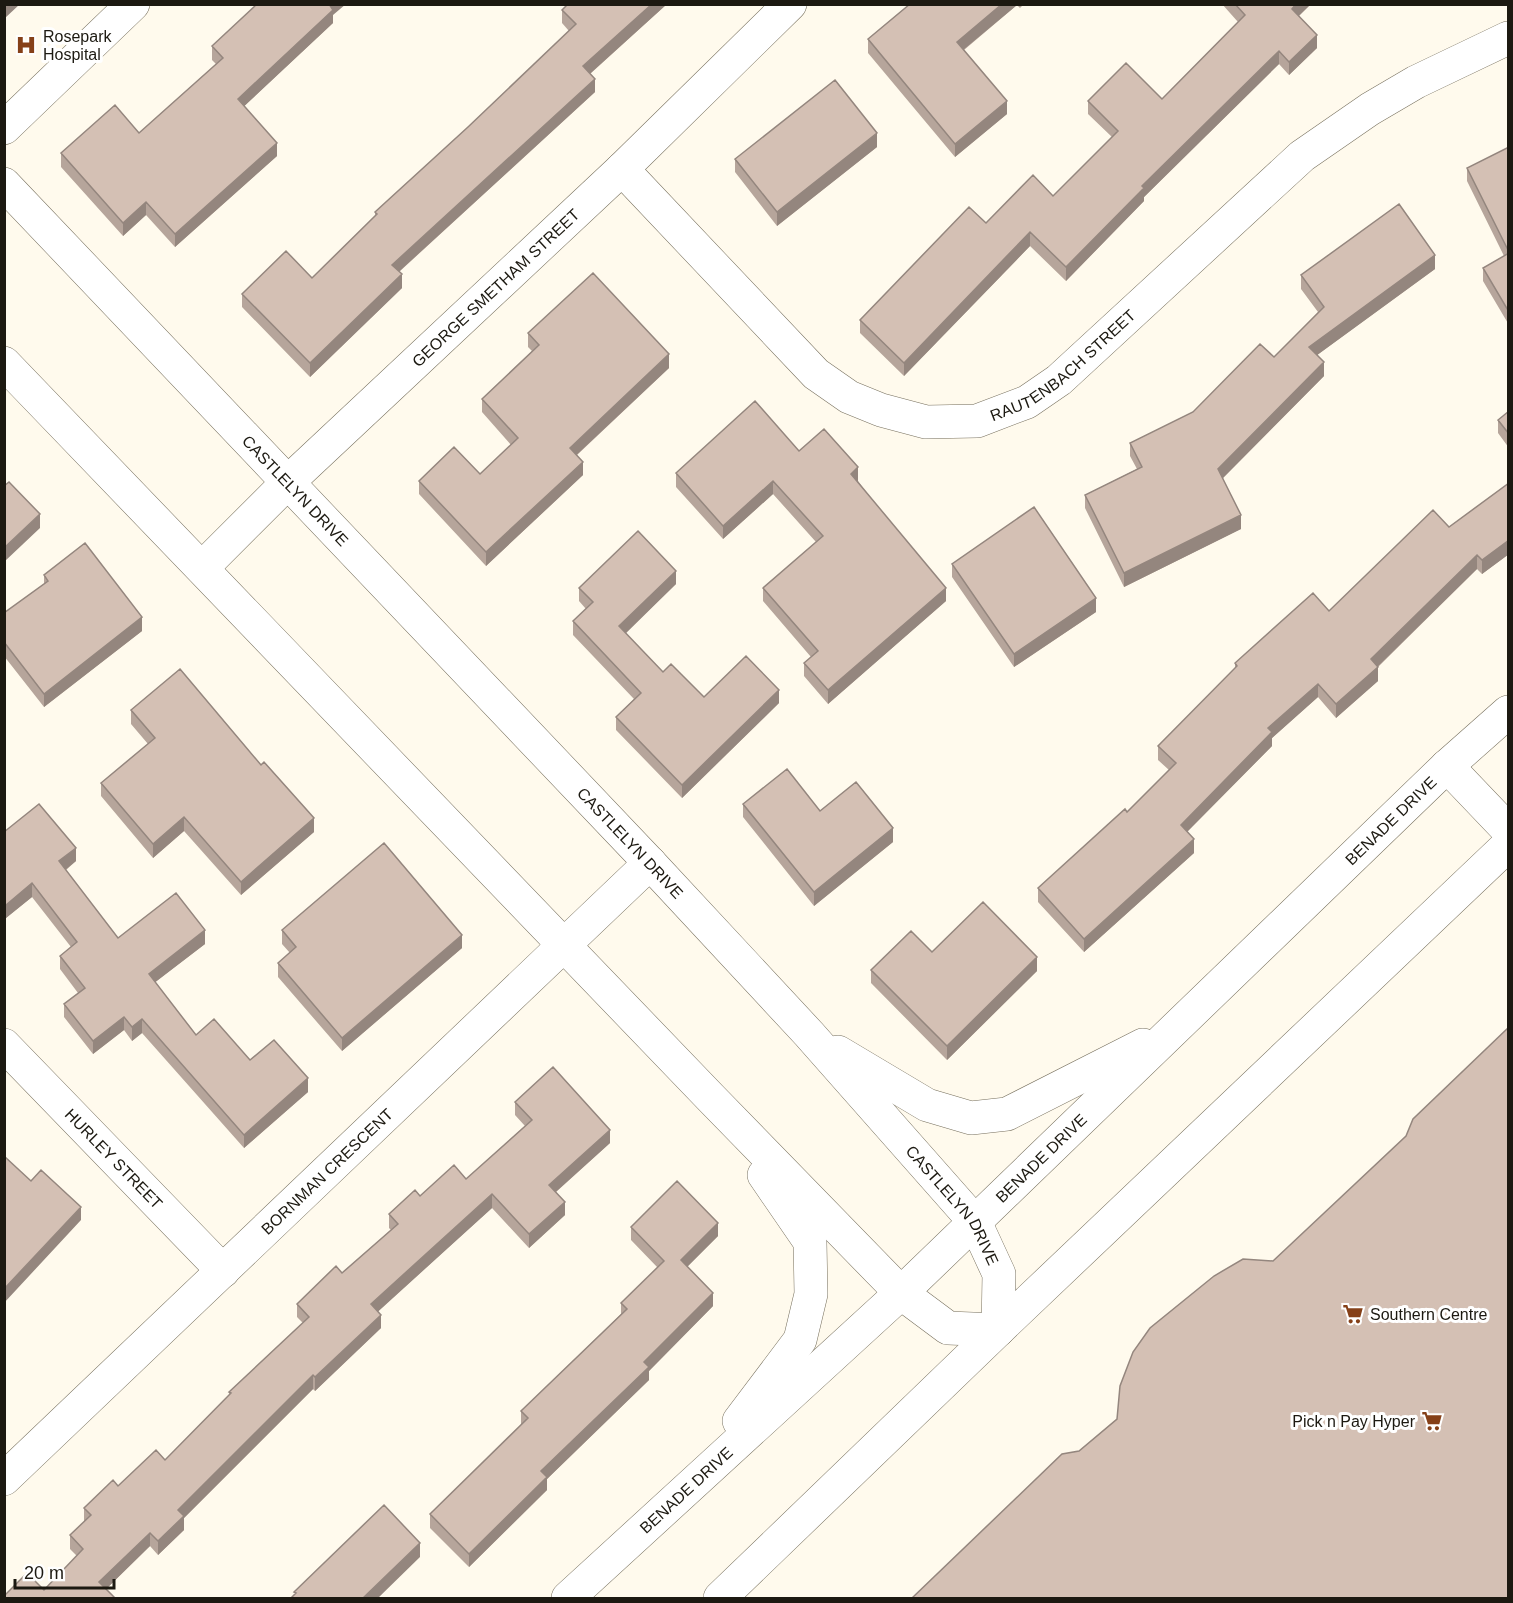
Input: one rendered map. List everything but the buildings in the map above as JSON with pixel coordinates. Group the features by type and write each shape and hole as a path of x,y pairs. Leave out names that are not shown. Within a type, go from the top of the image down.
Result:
{"street":[{"path":"4,128 133,4"},
{"name":"GEORGE SMETHAM STREET","path":"202,568 288,482 622,170 790,4"},
{"name":"RAUTENBACH STREET","path":"622,170 816,374 849,397 881,411 926,422 977,421 1027,402 1059,380 1302,156 1370,109 1416,82 1509,38"},
{"name":"CASTLELYN DRIVE","path":"4,184 650,863 809,1034 975,1222 999,1274 998,1330"},
{"path":"4,363 901,1293 948,1328 998,1330"},
{"name":"BENADE DRIVE","path":"568,1599 901,1293 1448,766 1509,712"},
{"path":"1448,766 1509,830"},
{"path":"720,1599 998,1330 1509,845"},
{"name":"BORNMAN CRESCENT","path":"4,1479 650,863"},
{"path":"809,1034 927,1105 971,1118 1007,1114 1174,1029"},
{"name":"HURLEY STREET","path":"4,1046 223,1271"},
{"path":"691,1485 800,1340 811,1294 810,1242 710,1097"},
{"path":"574,1599 608,1563"}],"place":[{"name":"Rosepark Hospital","path":"26,45"},
{"name":"Southern Centre","path":"1353,1314"},
{"name":"Pick n Pay Hyper","path":"1432,1421"}]}
